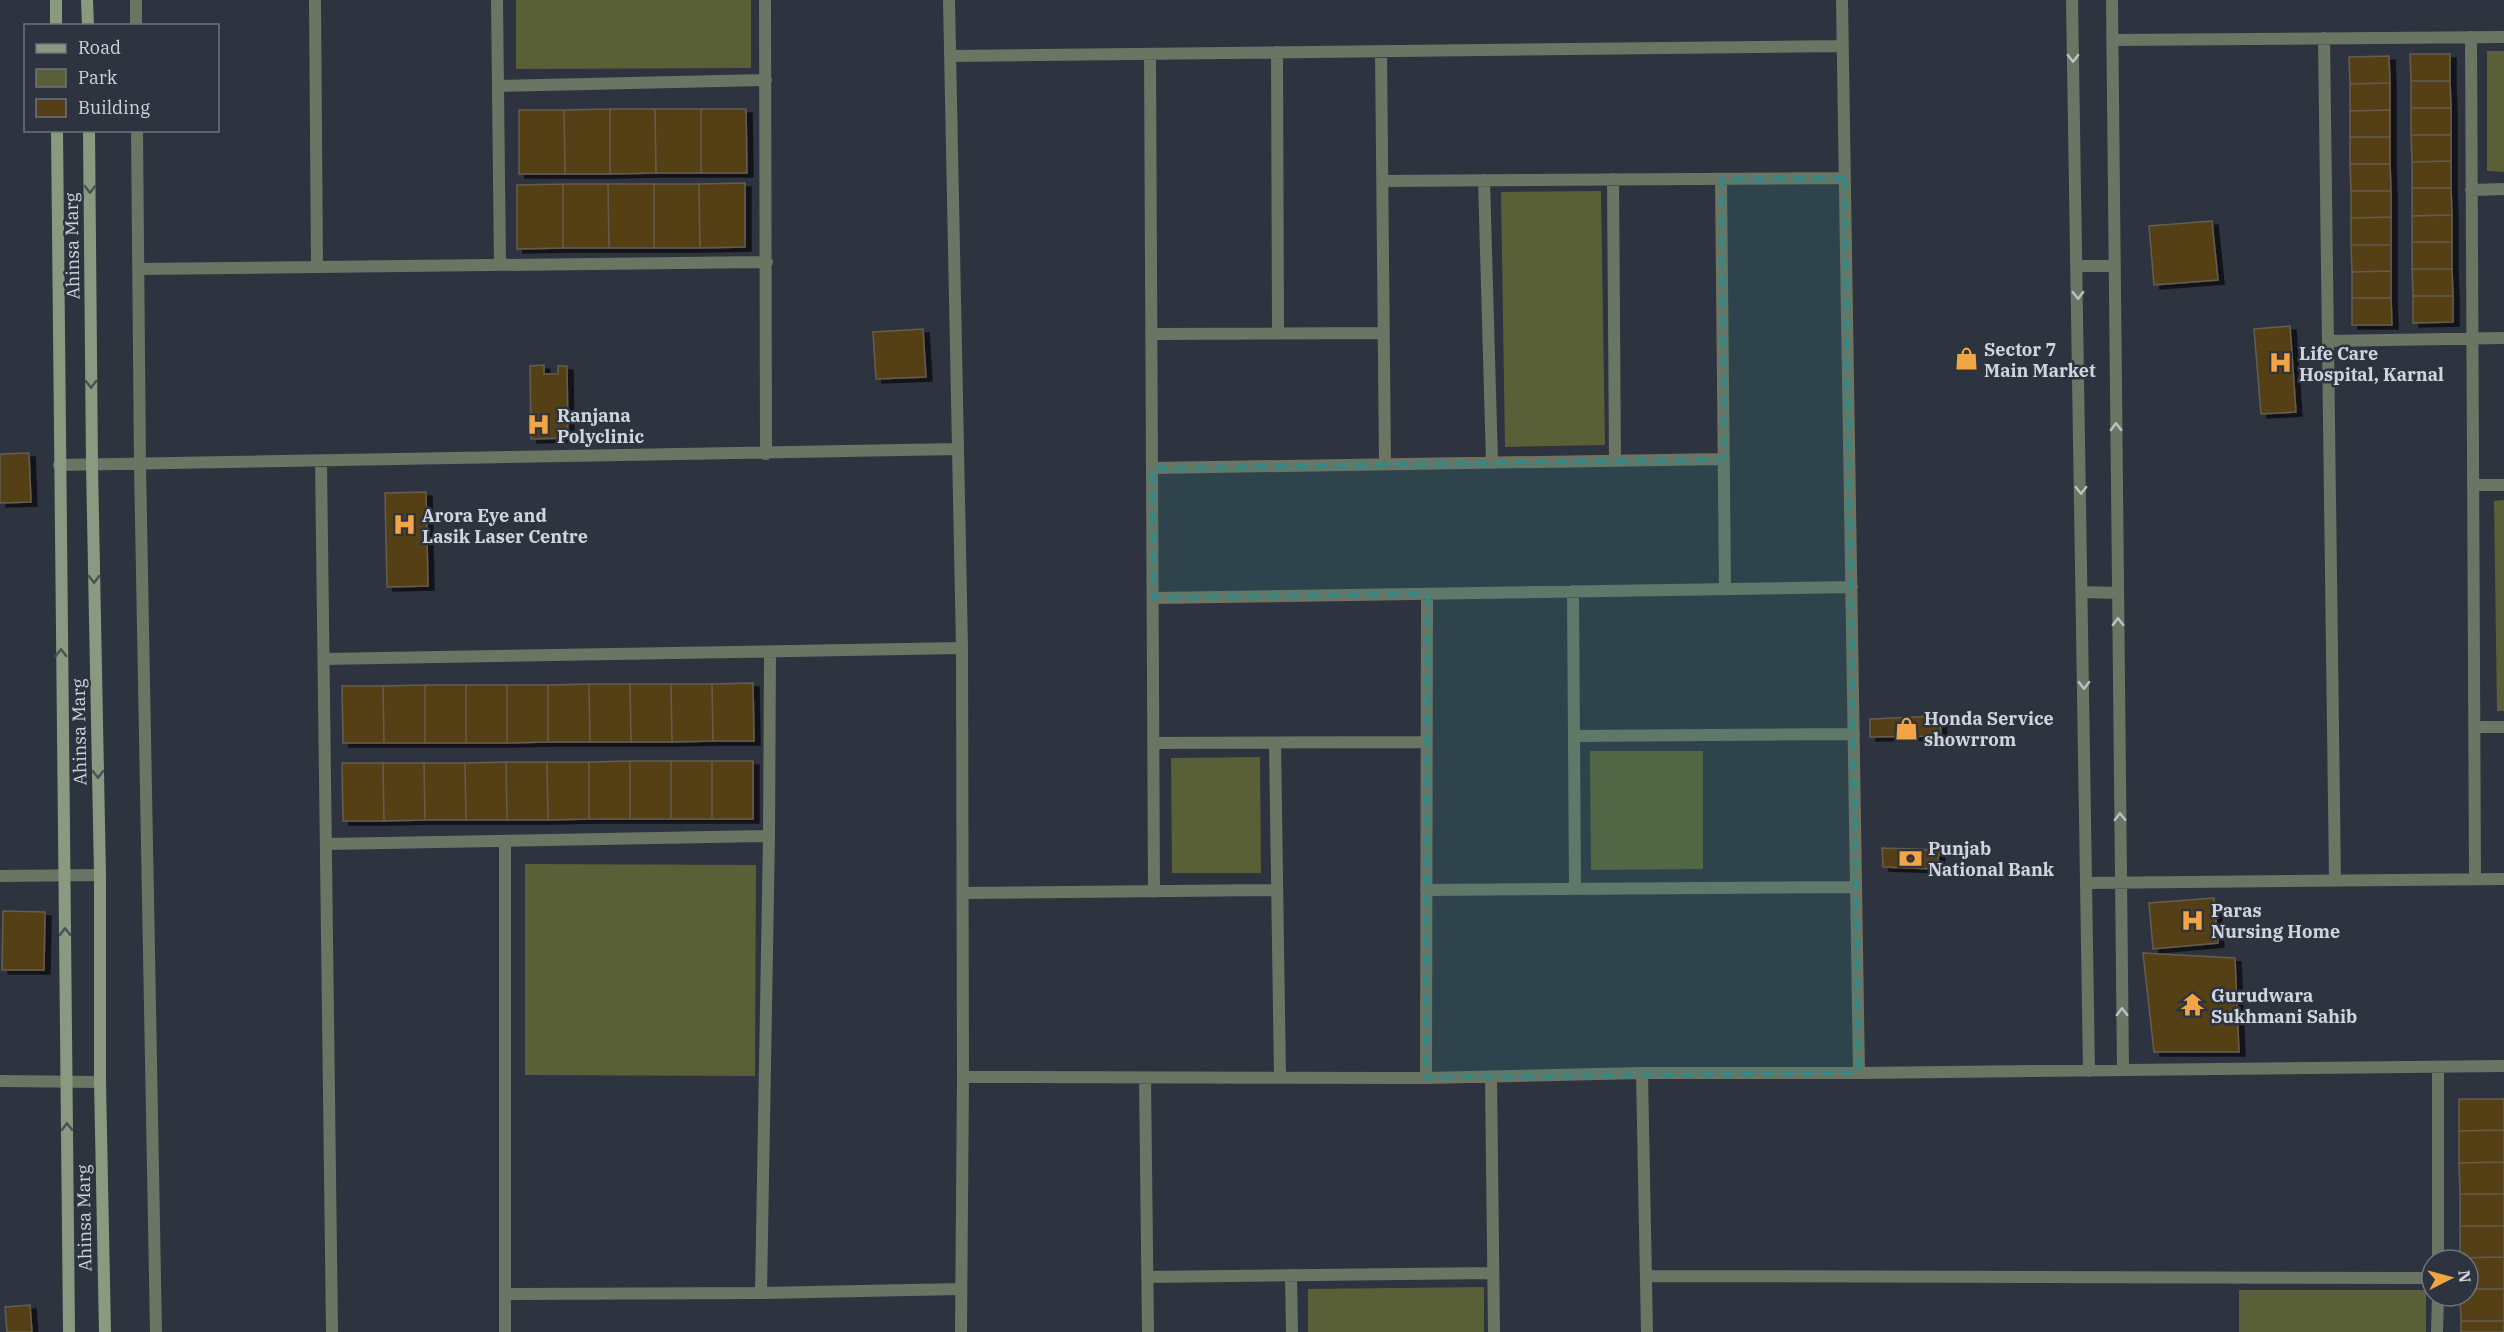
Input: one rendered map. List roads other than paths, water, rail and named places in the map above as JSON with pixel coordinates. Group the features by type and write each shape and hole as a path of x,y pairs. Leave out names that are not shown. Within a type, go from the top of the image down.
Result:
{"street":[{"path":"56,0 56,24"},
{"path":"87,0 88,24"},
{"path":"136,0 136,24"},
{"path":"315,0 317,267"},
{"path":"496,0 500,265"},
{"path":"765,0 766,454"},
{"path":"949,0 962,648 964,893 961,1332"},
{"path":"1842,0 1859,1073"},
{"path":"2072,0 2090,1071"},
{"path":"2112,0 2123,1070"},
{"path":"2471,37 2475,879"},
{"path":"2112,40 2504,37"},
{"path":"2324,38 2335,881"},
{"path":"950,56 1843,46"},
{"path":"1382,51 1385,464"},
{"path":"1277,52 1278,333"},
{"path":"1150,54 1154,892"},
{"path":"498,86 766,80"},
{"name":"Ahinsa Marg","path":"57,132 69,1332"},
{"name":"Ahinsa Marg","path":"89,132 105,1332"},
{"path":"137,132 140,465 156,1332"},
{"path":"1383,181 1845,178"},
{"path":"1613,179 1616,461"},
{"path":"1721,179 1725,589"},
{"path":"1484,180 1492,462"},
{"path":"2471,190 2504,189"},
{"path":"138,269 767,262"},
{"path":"2077,266 2114,266"},
{"path":"1151,334 1384,333"},
{"path":"2328,341 2504,338"},
{"path":"59,465 957,449"},
{"path":"1152,468 1724,459"},
{"path":"321,461 332,1332"},
{"path":"2473,485 2504,485"},
{"path":"1153,598 1852,587"},
{"path":"1573,591 1575,889"},
{"path":"2082,592 2118,593"},
{"path":"1426,1078 1427,594"},
{"path":"324,659 962,648"},
{"path":"761,1293 770,653"},
{"path":"2474,728 2504,727"},
{"path":"1574,736 1854,734"},
{"path":"1153,743 1426,742"},
{"path":"1275,743 1280,1078"},
{"path":"326,844 769,836"},
{"path":"505,841 505,1332"},
{"path":"0,876 100,875"},
{"path":"2087,883 2504,879"},
{"path":"1426,890 1856,887"},
{"path":"964,893 1276,890"},
{"path":"963,1077 1426,1078 1642,1073 2504,1066"},
{"path":"2438,1067 2438,1248"},
{"path":"1642,1073 1647,1332"},
{"path":"1491,1077 1494,1332"},
{"path":"1145,1078 1148,1332"},
{"path":"0,1081 100,1082"},
{"path":"1147,1277 1493,1273"},
{"path":"1291,1275 1292,1332"},
{"path":"1646,1276 2420,1278"},
{"path":"505,1294 761,1293 962,1289"},
{"path":"2438,1308 2438,1332"}],"place":[{"name":"Sector 7 Main Market","path":"1966,359"},
{"name":"Life Care Hospital, Karnal","path":"2281,363"},
{"name":"Ranjana Polyclinic","path":"539,425"},
{"name":"Arora Eye and Lasik Laser Centre","path":"404,525"},
{"name":"Honda Service showrrom","path":"1906,728"},
{"name":"Punjab National Bank","path":"1910,858"},
{"name":"Paras Nursing Home","path":"2193,920"},
{"name":"Gurudwara Sukhmani Sahib","path":"2193,1005"}]}
